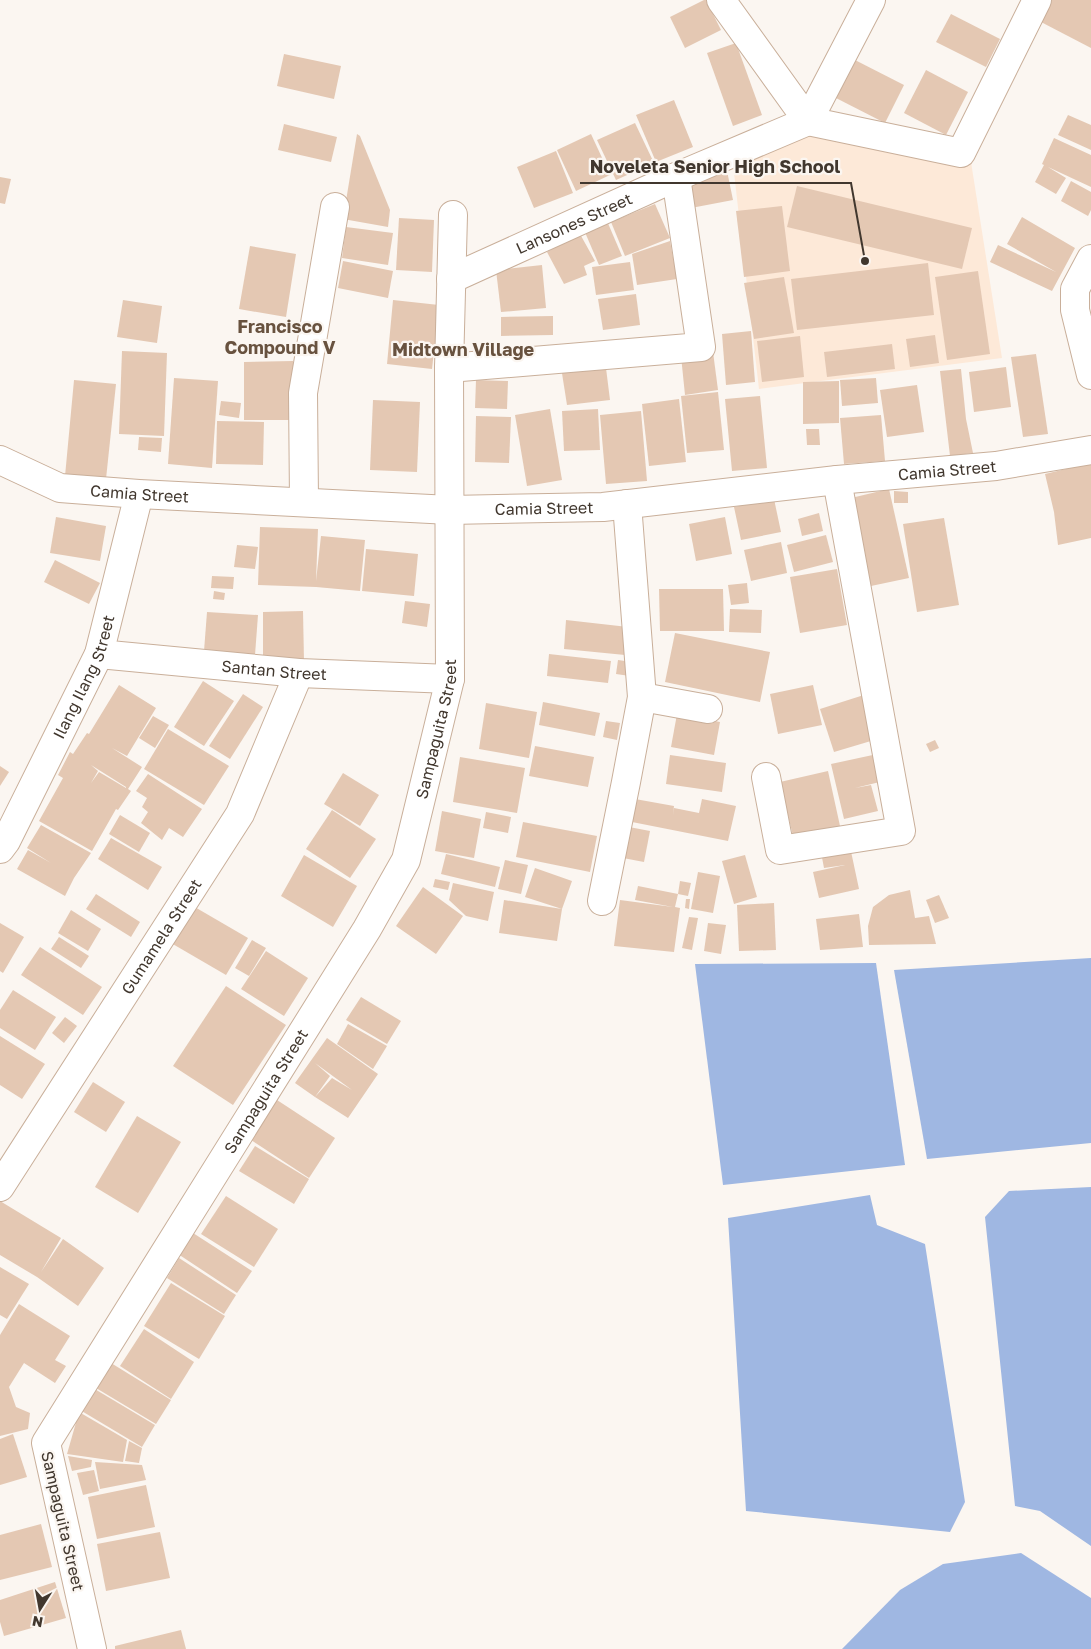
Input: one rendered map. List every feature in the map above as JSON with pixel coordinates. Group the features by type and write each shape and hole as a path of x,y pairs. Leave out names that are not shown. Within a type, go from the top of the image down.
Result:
{"street":[{"path":"721,0 808,121 961,154 1036,0"},
{"path":"808,121 871,0"},
{"name":"Lansones Street","path":"451,279 676,177 808,121"},
{"path":"449,368 701,347 676,177"},
{"path":"304,501 303,393 335,207"},
{"name":"Sampaguita Street","path":"92,1649 46,1443 362,937 406,860 450,679 449,368 453,215"},
{"path":"1091,259 1075,289 1075,310 1091,375"},
{"name":"Camia Street","path":"0,460 60,488 138,494 304,501 450,510 603,507 837,480 996,466 1091,450"},
{"path":"766,777 780,850 901,831 837,480"},
{"name":"Ilang Ilang Street","path":"0,849 6,841 99,654 138,494"},
{"path":"602,901 642,697 626,504"},
{"name":"Santan Street","path":"99,654 299,673 450,679"},
{"name":"Gumamela Street","path":"0,1187 240,814 299,673"},
{"path":"642,697 708,709"}],"shaded area":[{"path":"807,134 971,162 1002,358 759,389 733,164"}],"water":[{"path":"1091,958 1091,1143 927,1159 894,970"},
{"path":"876,963 905,1165 723,1185 695,964"},
{"path":"1091,1187 1091,1546 1040,1511 1015,1506 985,1217 1009,1191"},
{"path":"870,1195 877,1225 925,1244 965,1502 950,1532 746,1511 728,1218"},
{"path":"1021,1553 1091,1598 1091,1649 842,1649 900,1590 943,1564"}],"building":[{"path":"706,0 721,30 685,48 670,17"},
{"path":"1052,0 1091,0 1091,48 1041,22"},
{"path":"951,14 1000,39 986,67 936,42"},
{"path":"736,43 762,115 733,126 707,53"},
{"path":"284,54 341,66 334,99 277,86"},
{"path":"853,59 904,85 885,123 834,97"},
{"path":"926,70 968,92 946,135 904,113"},
{"path":"674,100 693,147 656,162 636,115"},
{"path":"1068,115 1091,125 1091,150 1058,135"},
{"path":"635,123 654,163 616,180 597,140"},
{"path":"284,124 337,137 331,162 278,150"},
{"path":"357,134 360,136 390,210 388,227 343,219"},
{"path":"591,134 610,175 576,191 557,150"},
{"path":"1054,138 1091,155 1091,187 1048,167 1066,178 1056,194 1035,182 1044,165 1042,164"},
{"path":"556,151 573,193 534,208 517,167"},
{"path":"726,166 733,200 691,208 685,175"},
{"path":"0,177 11,179 5,204 0,203"},
{"path":"1071,181 1091,192 1091,210 1088,216 1061,201"},
{"path":"797,186 972,228 962,269 787,227"},
{"path":"655,204 670,238 625,256 611,222"},
{"path":"782,206 790,271 744,277 736,211"},
{"path":"1022,217 1075,248 1052,291 990,262 998,245 1056,272 1007,244"},
{"path":"399,218 434,220 432,272 396,270"},
{"path":"607,221 622,256 599,265 584,230"},
{"path":"346,227 393,233 388,265 342,258"},
{"path":"580,234 595,261 584,266 587,275 564,284 547,252"},
{"path":"670,241 677,279 637,285 632,254"},
{"path":"250,246 296,254 286,317 239,309"},
{"path":"343,261 393,271 388,298 338,288"},
{"path":"630,262 634,290 596,295 592,267"},
{"path":"928,263 934,315 797,330 791,279"},
{"path":"542,265 546,308 501,312 496,270"},
{"path":"978,271 990,354 947,360 935,277"},
{"path":"784,277 794,333 754,339 744,283"},
{"path":"636,294 640,325 603,330 598,299"},
{"path":"123,300 162,306 157,343 117,337"},
{"path":"393,300 439,305 432,369 387,364"},
{"path":"553,316 553,335 501,336 501,317"},
{"path":"751,331 755,382 726,385 722,334"},
{"path":"935,335 939,363 910,367 906,339"},
{"path":"800,336 804,377 762,382 757,341"},
{"path":"892,344 895,369 827,377 824,352"},
{"path":"122,351 167,353 164,436 119,434"},
{"path":"713,352 718,390 685,395 681,356"},
{"path":"1036,354 1048,434 1023,437 1011,357"},
{"path":"605,360 610,400 567,405 561,367"},
{"path":"293,361 293,420 244,420 244,362"},
{"path":"1006,367 1011,407 974,412 969,372"},
{"path":"961,369 966,419 973,453 950,456 940,371"},
{"path":"174,378 218,381 212,468 168,464"},
{"path":"876,378 878,403 842,406 840,380"},
{"path":"74,380 116,384 106,479 65,476"},
{"path":"476,380 508,381 507,409 475,408"},
{"path":"839,381 839,423 803,424 803,382"},
{"path":"917,385 924,432 887,437 880,390"},
{"path":"718,392 724,450 687,453 681,396"},
{"path":"760,396 767,468 732,471 725,399"},
{"path":"679,399 686,462 649,466 642,404"},
{"path":"373,400 420,402 417,472 370,470"},
{"path":"221,401 241,403 239,418 219,415"},
{"path":"550,409 562,480 527,486 515,415"},
{"path":"598,409 600,450 564,451 562,411"},
{"path":"641,411 647,481 606,484 600,415"},
{"path":"881,415 885,461 844,464 840,418"},
{"path":"476,416 511,417 509,463 475,462"},
{"path":"217,421 264,422 263,465 216,464"},
{"path":"806,429 819,429 820,445 807,445"},
{"path":"139,437 162,438 161,452 138,450"},
{"path":"1091,463 1091,538 1058,545 1054,512 1045,474"},
{"path":"889,489 909,578 871,586 851,498"},
{"path":"894,491 908,492 908,503 894,503"},
{"path":"774,499 781,532 741,540 734,507"},
{"path":"819,513 823,531 802,536 798,519"},
{"path":"56,517 106,526 100,561 50,553"},
{"path":"725,517 732,554 696,561 689,524"},
{"path":"944,518 959,605 917,612 903,524"},
{"path":"260,527 318,529 316,581 321,536 365,540 360,591 258,585"},
{"path":"826,535 833,562 794,572 787,545"},
{"path":"781,542 787,573 751,581 744,550"},
{"path":"237,545 258,547 255,569 234,567"},
{"path":"366,549 418,554 414,596 362,591"},
{"path":"55,560 100,583 89,604 44,582"},
{"path":"837,569 847,625 800,633 790,577"},
{"path":"212,576 234,577 233,589 211,588"},
{"path":"747,583 749,603 731,605 728,585"},
{"path":"659,589 723,589 724,631 660,631"},
{"path":"214,591 225,593 224,600 213,599"},
{"path":"405,601 430,604 427,627 402,623"},
{"path":"730,609 762,610 761,633 729,632"},
{"path":"303,611 304,661 263,661 263,612"},
{"path":"207,612 258,615 255,655 204,651"},
{"path":"566,620 628,627 625,655 564,649"},
{"path":"675,633 770,652 760,702 665,682"},
{"path":"549,654 611,661 608,683 547,676"},
{"path":"618,660 632,662 630,676 616,674"},
{"path":"203,681 234,701 204,746 174,727"},
{"path":"119,685 156,708 127,756 112,748 142,767 128,789 131,791 118,810 116,809 92,851 39,821 63,778 58,775 70,752 73,754 87,733 89,734","holes":["91,765 126,787 99,772 91,783 98,771"]},
{"path":"813,685 822,725 778,734 770,694"},
{"path":"243,694 263,707 230,759 209,746"},
{"path":"867,694 881,738 834,752 820,709"},
{"path":"543,702 600,713 595,736 539,725"},
{"path":"486,703 537,712 529,758 479,749"},
{"path":"677,714 720,722 714,755 671,747"},
{"path":"153,716 169,725 155,748 139,738"},
{"path":"606,721 620,723 617,740 603,737"},
{"path":"168,729 229,766 204,805 144,769"},
{"path":"935,740 939,748 930,752 926,744"},
{"path":"535,746 594,757 588,787 529,776"},
{"path":"882,753 888,780 855,788 871,785 878,811 844,819 831,764"},
{"path":"670,755 726,763 722,792 666,784"},
{"path":"460,757 525,768 517,813 453,802"},
{"path":"0,766 9,772 0,786"},
{"path":"828,771 840,826 793,836 780,782"},
{"path":"343,773 379,795 360,826 324,804"},
{"path":"148,774 202,809 183,837 169,828 162,840 141,823 148,812 142,807 147,798 136,791"},
{"path":"635,799 674,806 673,815 674,808 699,813 702,799 736,806 728,841 632,822"},
{"path":"332,810 376,839 350,878 306,849"},
{"path":"442,811 481,819 474,858 435,851"},
{"path":"486,812 511,817 508,833 483,828"},
{"path":"120,815 150,833 139,852 109,834"},
{"path":"523,822 597,836 590,872 516,857"},
{"path":"41,825 91,853 74,878 65,896 17,869 28,850 51,863 27,848"},
{"path":"629,827 650,831 644,862 623,858"},
{"path":"111,838 162,867 148,890 98,859"},
{"path":"849,842 859,889 819,898 813,872 845,865 824,868 820,847"},
{"path":"446,854 500,867 495,887 441,874"},
{"path":"304,855 357,886 333,927 281,896"},
{"path":"745,855 757,897 734,904 722,861"},
{"path":"505,860 528,865 521,894 498,889"},
{"path":"535,868 572,881 562,909 525,897"},
{"path":"698,872 720,876 713,913 691,909"},
{"path":"435,879 450,882 448,890 433,887"},
{"path":"680,881 691,883 688,896 678,894"},
{"path":"453,883 494,892 488,921 466,916 449,900"},
{"path":"638,886 678,894 675,907 680,908 674,952 614,946 620,900 673,907 635,900"},
{"path":"423,887 463,916 436,954 396,926"},
{"path":"910,890 915,918 929,916 936,944 869,945 868,926 873,907 889,895"},
{"path":"96,894 140,922 131,937 86,909"},
{"path":"939,895 949,918 935,923 926,900"},
{"path":"686,899 690,899 689,909 685,908"},
{"path":"504,900 562,909 557,941 499,933"},
{"path":"774,903 776,950 739,951 737,905"},
{"path":"193,906 248,938 226,975 171,943"},
{"path":"71,910 101,929 88,951 58,933"},
{"path":"859,914 863,947 820,950 816,919"},
{"path":"689,917 698,918 692,950 682,948"},
{"path":"0,923 24,937 3,973 0,971"},
{"path":"708,923 726,925 721,954 704,951"},
{"path":"59,937 89,956 81,968 51,949"},
{"path":"252,940 266,948 249,976 235,968"},
{"path":"40,947 102,987 83,1015 21,975"},
{"path":"266,951 308,978 284,1016 241,989"},
{"path":"226,986 286,1025 233,1105 173,1066"},
{"path":"13,990 56,1017 35,1050 0,1028 0,1010"},
{"path":"361,997 401,1021 387,1044 346,1020"},
{"path":"65,1017 77,1026 64,1043 52,1033"},
{"path":"348,1024 387,1046 373,1069 337,1044"},
{"path":"0,1036 45,1064 22,1099 0,1085"},
{"path":"327,1038 378,1074 348,1118 315,1097 295,1083","holes":["315,1063 352,1090 332,1078 315,1097 330,1076"]},
{"path":"93,1082 125,1102 106,1132 74,1112"},
{"path":"277,1100 335,1138 309,1178 251,1140"},
{"path":"137,1116 181,1142 138,1213 95,1187"},
{"path":"255,1146 309,1179 294,1204 239,1171"},
{"path":"226,1196 278,1229 254,1267 201,1234"},
{"path":"0,1201 61,1238 41,1272 63,1239 104,1268 78,1306 37,1277 0,1255"},
{"path":"193,1233 252,1271 237,1293 178,1254"},
{"path":"179,1258 236,1295 224,1314 167,1278"},
{"path":"0,1267 29,1284 7,1319 0,1315"},
{"path":"171,1283 225,1316 199,1359 144,1326"},
{"path":"19,1304 70,1336 55,1360 66,1366 55,1383 24,1363 9,1387 16,1407 30,1413 28,1429 0,1436 0,1335"},
{"path":"144,1329 194,1362 171,1399 120,1366"},
{"path":"111,1363 171,1400 156,1424 96,1388"},
{"path":"93,1388 155,1425 142,1447 80,1410"},
{"path":"79,1412 127,1440 123,1462 67,1454"},
{"path":"13,1434 27,1477 0,1485 0,1439"},
{"path":"129,1441 142,1448 139,1463 125,1461"},
{"path":"68,1456 92,1460 91,1467 72,1471"},
{"path":"95,1462 142,1465 146,1480 100,1489"},
{"path":"94,1470 99,1491 83,1495 77,1473"},
{"path":"146,1485 155,1527 97,1539 88,1497"},
{"path":"41,1524 52,1567 0,1580 0,1535"},
{"path":"160,1532 170,1578 106,1591 97,1544"},
{"path":"55,1582 66,1618 4,1636 0,1622 0,1600"},
{"path":"181,1630 186,1649 115,1649 115,1646"}],"place":[{"name":"Noveleta Senior High School","path":"865,261"}],"district":[{"name":"Francisco Compound V","path":"280,336"},
{"name":"Midtown Village","path":"463,349"}]}
